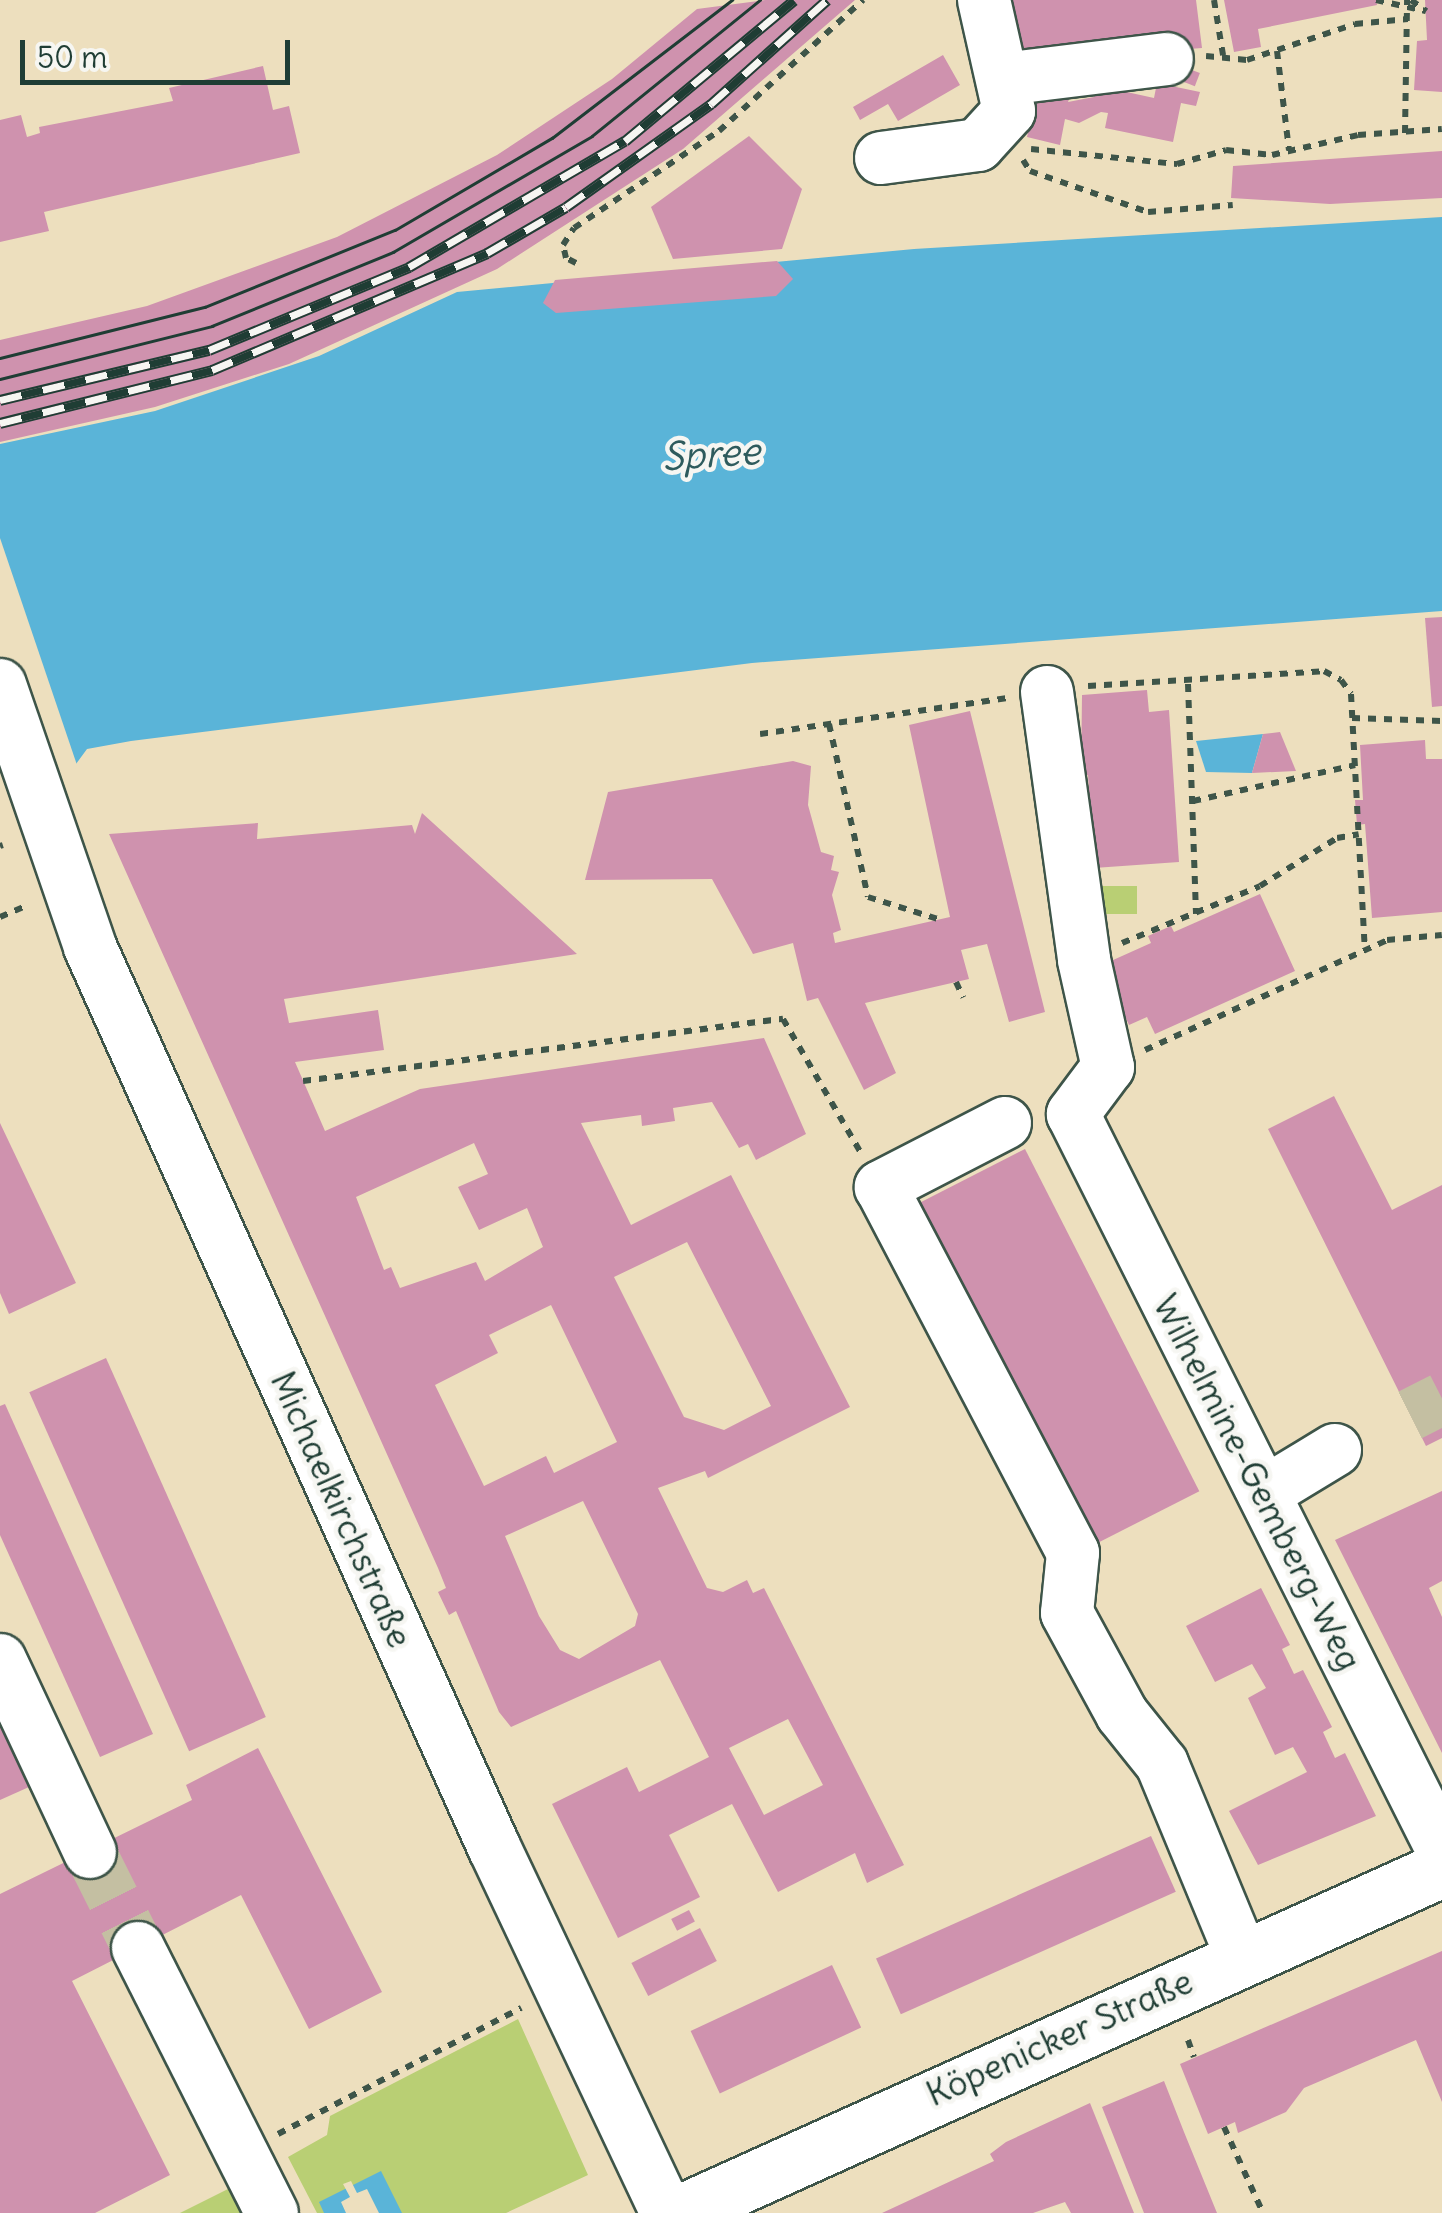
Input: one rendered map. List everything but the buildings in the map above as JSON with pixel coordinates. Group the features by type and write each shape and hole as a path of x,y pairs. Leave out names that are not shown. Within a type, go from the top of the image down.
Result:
{"main road":[{"name":"Köpenicker Straße","path":"679,2213 1240,1955 1442,1869"}],"street":[{"path":"881,158 978,144 1009,110 984,0"},
{"path":"1004,78 1167,60"},
{"name":"Michaelkirchstraße","path":"0,684 90,947 494,1847 667,2213"},
{"path":"1048,692 1084,960 1108,1068"},
{"name":"Wilhelmine-Gemberg-Weg","path":"1108,1068 1073,1114 1442,1849"},
{"path":"1006,1124 880,1186 1073,1552 1067,1613 1122,1714 1152,1745 1240,1955"},
{"path":"1264,1493 1335,1450"},
{"path":"0,1660 90,1852"},
{"path":"138,1948 272,2213"}],"path":[{"path":"576,263 566,258 563,245 574,228 719,131 863,0"},
{"path":"1214,0 1223,54"},
{"path":"1376,0 1426,11 1409,0 1408,19 1405,133"},
{"path":"1167,60 1223,54 1247,60 1354,24 1408,19"},
{"path":"1278,51 1289,150"},
{"path":"1233,205 1148,212 1030,172 1018,139 1048,154 1119,163 1177,164 1226,150 1289,150 1442,128"},
{"path":"760,734 1048,692 1324,672 1351,694 1365,950"},
{"path":"1188,684 1196,914"},
{"path":"1352,718 1442,721"},
{"path":"829,723 868,897 941,920"},
{"path":"1193,801 1355,765"},
{"path":"1084,960 1280,876 1337,838 1360,834"},
{"path":"0,917 26,906"},
{"path":"1108,1068 1387,940 1442,935"},
{"path":"956,982 962,998"},
{"path":"303,1082 782,1019 880,1186"},
{"path":"241,2153 521,2008"},
{"path":"1188,2040 1194,2058"},
{"path":"1224,2127 1264,2213"}],"green space":[{"path":"1097,886 1137,886 1137,914 1097,914"},
{"path":"518,2019 588,2175 506,2213 317,2213 288,2157 327,2135 330,2116"},
{"path":"232,2187 247,2213 180,2213"}],"water":[{"name":"Spree","path":"1442,217 1442,611 752,663 131,741 87,749 76,764 0,779 0,444 155,411 319,356 457,292 914,249"},
{"path":"1263,734 1252,773 1206,772 1196,741"},
{"path":"381,2171 402,2213 324,2213 319,2202"}],"pier":[{"path":"0,538 78,768 0,784"},
{"path":"351,2181 357,2193 367,2189 379,2213 346,2213 341,2202 350,2197 343,2184"}],"tunnel":[{"path":"1410,1415 1442,1399"},
{"path":"90,1852 138,1948"}],"tram line":[{"path":"0,358 205,307 395,230 552,138 732,0"},
{"path":"0,379 212,326 393,252 592,136 760,0"}],"railway":[{"path":"0,400 209,350 409,267 625,141 794,0"},
{"path":"0,423 212,370 487,253 566,207 711,104 827,0"}]}
